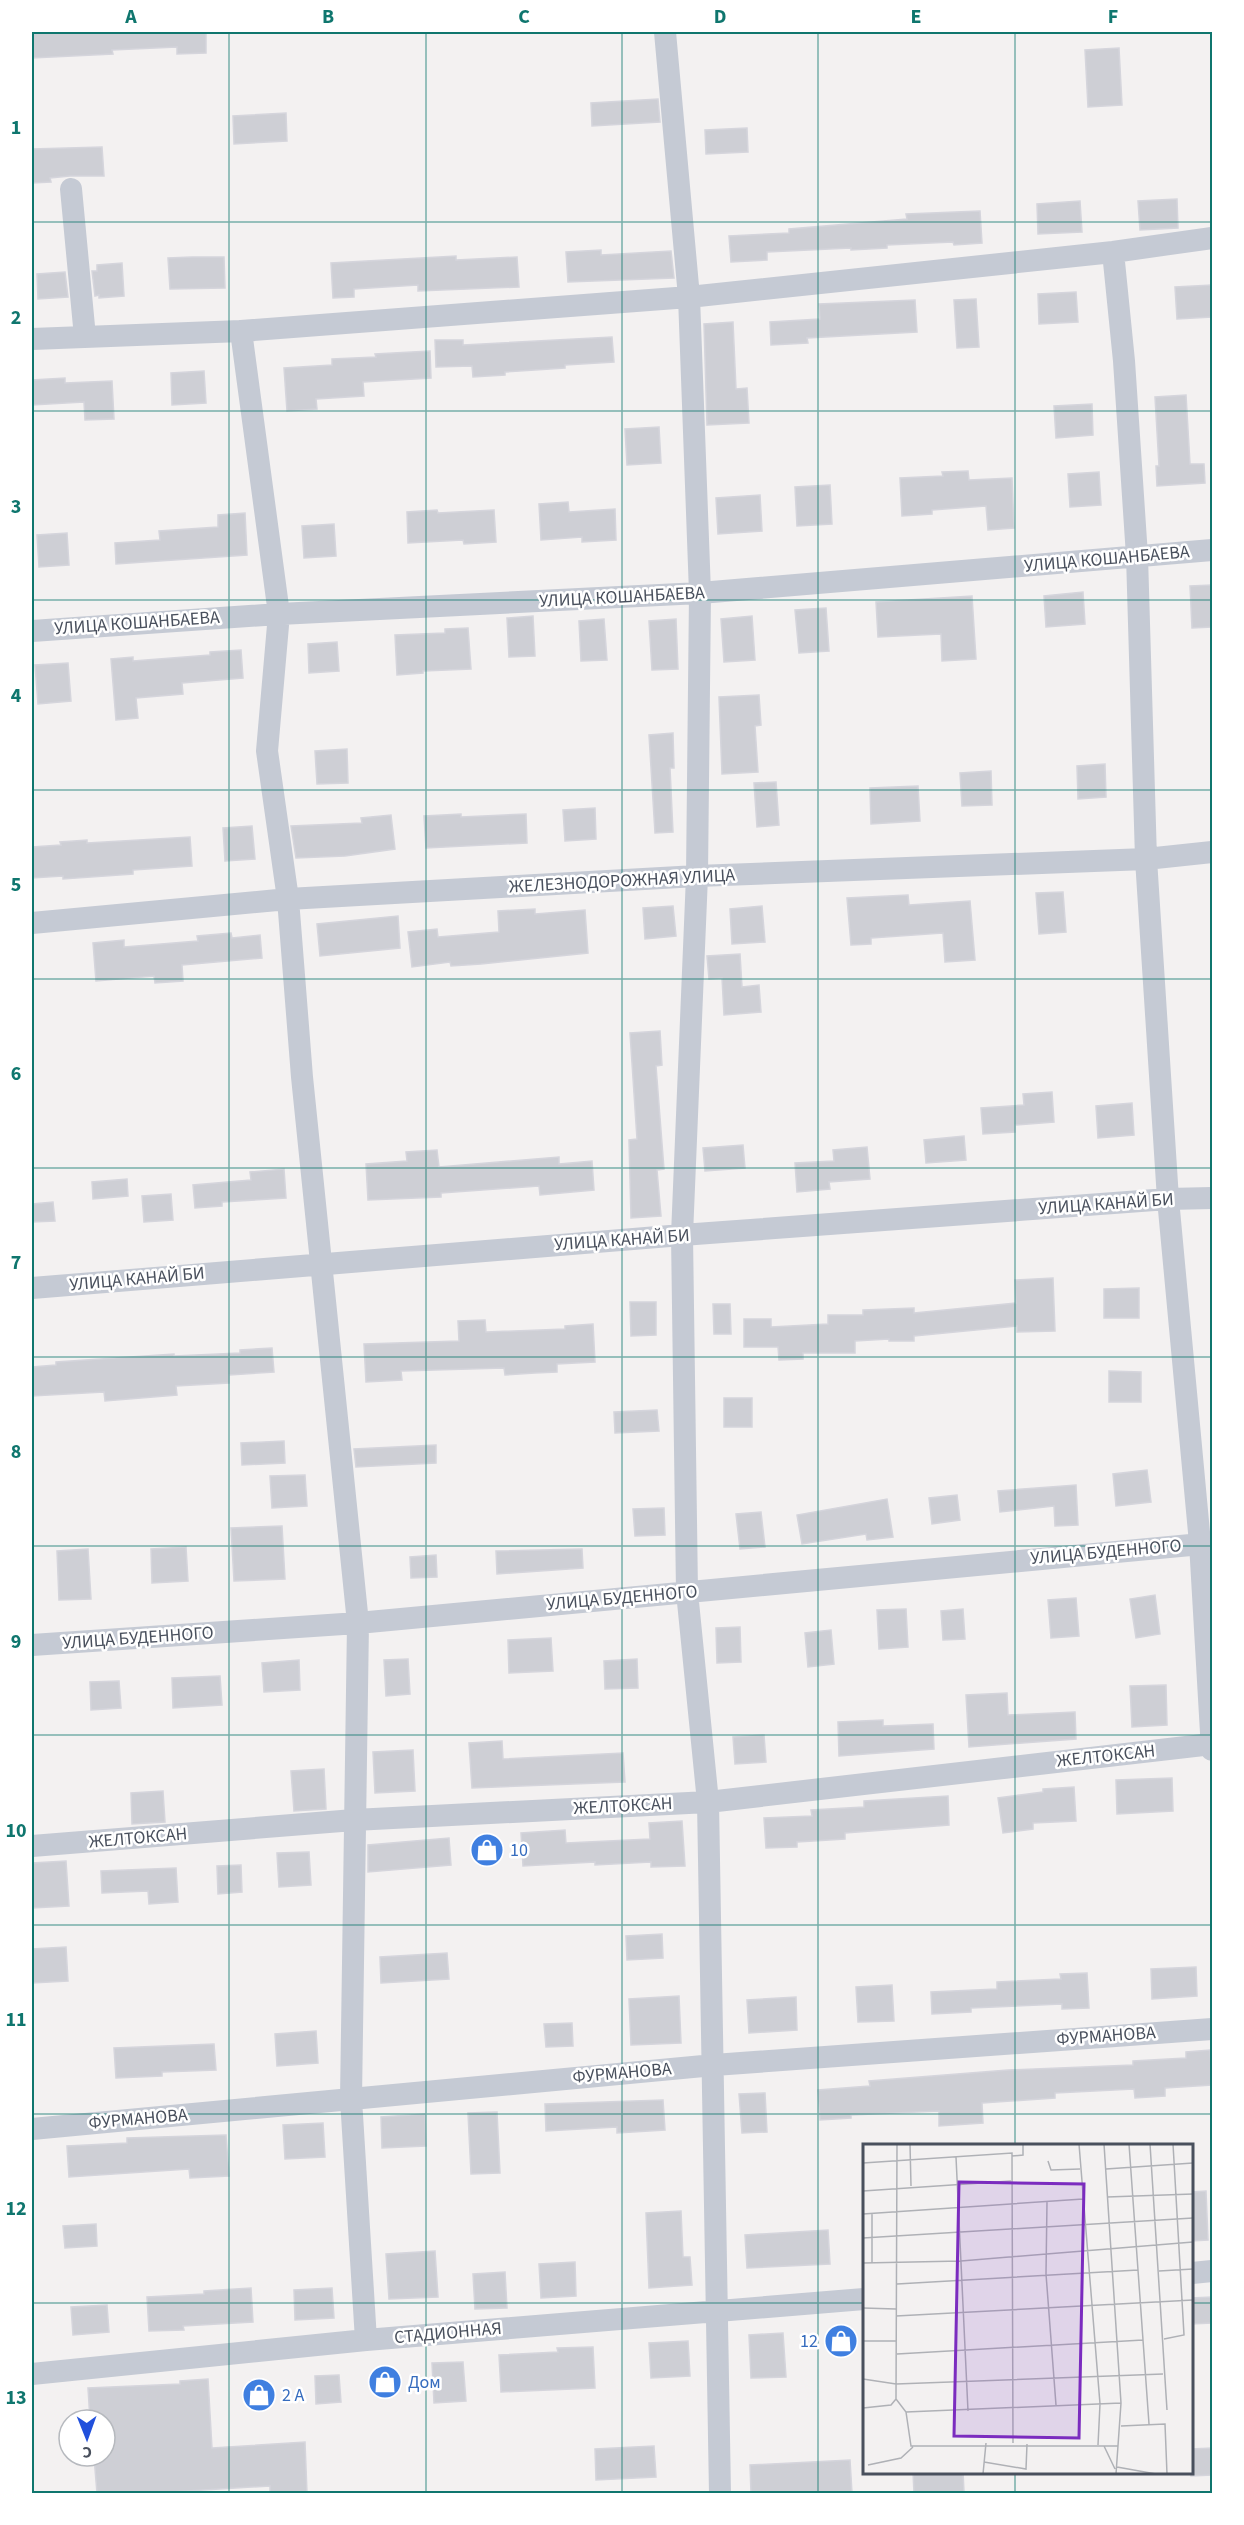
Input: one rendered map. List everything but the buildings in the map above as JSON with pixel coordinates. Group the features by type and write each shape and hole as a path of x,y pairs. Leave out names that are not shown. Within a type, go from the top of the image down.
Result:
{"street":[{"path":"665,32 689,297 700,593 697,876 682,1235 687,1592 708,1802 720,2493"},
{"path":"71,189 85,337"},
{"path":"32,339 242,331 689,297 1113,252 1212,238"},
{"path":"1113,252 1124,361 1137,556 1146,859 1168,1199 1206,1543 1212,1746"},
{"path":"242,331 279,614 267,751 288,899 302,1077 358,1623 351,2099 366,2340"},
{"name":"УЛИЦА КОШАНБАЕВА","path":"32,631 279,614 700,593 1212,550"},
{"name":"ЖЕЛЕЗНОДОРОЖНАЯ УЛИЦА","path":"32,923 288,899 697,876 1146,859 1212,852"},
{"name":"УЛИЦА КАНАЙ БИ","path":"32,1288 682,1235 1168,1199 1212,1198"},
{"name":"УЛИЦА БУДЕННОГО","path":"32,1645 358,1623 1206,1543"},
{"name":"ЖЕЛТОКСАН","path":"32,1846 354,1820 708,1802 1212,1746"},
{"name":"ФУРМАНОВА","path":"32,2129 714,2065 1212,2029"},
{"path":"1193,2273 1212,2271"},
{"name":"СТАДИОННАЯ","path":"32,2374 366,2340 863,2299"}],"place":[{"name":"10","path":"487,1850"},
{"name":"12","path":"841,2341"},
{"name":"Дом","path":"385,2382"},
{"name":"2 А","path":"259,2395"}]}
